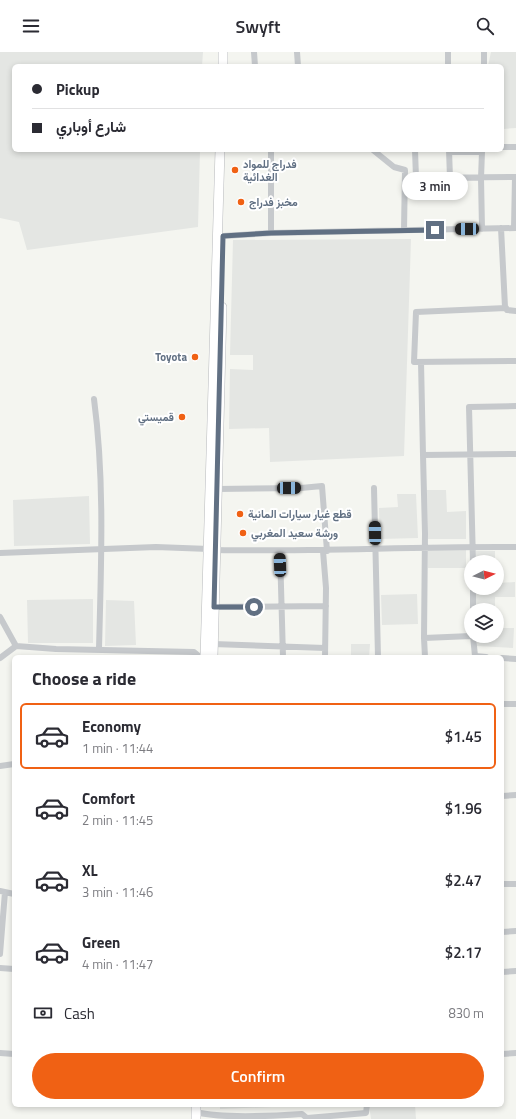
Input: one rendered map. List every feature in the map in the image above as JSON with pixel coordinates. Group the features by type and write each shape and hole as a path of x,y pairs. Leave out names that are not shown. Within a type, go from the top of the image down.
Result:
{"highway":[{"path":"223,52 223,64"},
{"path":"228,64 229,52"},
{"path":"207,655 213,644 214,607 212,549 220,152"},
{"path":"206,655 217,489 226,152"}],"street":[{"path":"254,52 255,64"},
{"path":"297,52 298,64"},
{"path":"448,52 448,64"},
{"path":"484,52 484,64"},
{"path":"504,147 516,147"},
{"path":"271,233 272,152"},
{"path":"375,152 394,167 405,170 404,230"},
{"path":"415,152 416,178"},
{"path":"450,152 450,178"},
{"path":"482,229 481,178 483,152"},
{"path":"223,236 271,233 515,228 515,177 405,178"},
{"path":"501,228 506,308"},
{"path":"516,311 506,308 416,312 414,362 516,361"},
{"path":"421,362 425,548 425,655"},
{"path":"94,399 98,432 102,550 99,649"},
{"path":"473,555 469,407 516,406"},
{"path":"423,455 470,453 516,454"},
{"path":"217,489 301,488 322,486 326,606 325,655"},
{"path":"374,488 378,655"},
{"path":"0,552 102,550 156,547 280,551 472,546 516,547"},
{"path":"280,551 283,655"},
{"path":"214,607 326,606"},
{"path":"0,617 16,646"},
{"path":"424,638 464,636"},
{"path":"473,643 475,655"},
{"path":"213,644 325,648"},
{"path":"0,658 16,646 56,649 194,652 203,655"},
{"path":"504,658 516,659"},
{"path":"504,704 516,704"},
{"path":"0,766 12,764"},
{"path":"504,796 516,795"},
{"path":"504,884 516,884"},
{"path":"0,954 2,892 12,894"},
{"path":"504,932 516,931"},
{"path":"0,968 12,969"},
{"path":"504,972 516,971"},
{"path":"0,1053 12,1054"},
{"path":"504,1054 516,1053"},
{"path":"196,1112 212,1116 235,1118 302,1114 308,1119 366,1113 367,1107"}],"shaded area":[{"path":"0,52 203,52 202,64 12,64 12,152 200,152 198,227 27,250 19,222 0,218"},
{"path":"491,52 516,52 516,128 504,129 504,64 488,64"},
{"path":"411,239 404,456 270,462 269,428 229,429 230,369 253,370 253,355 230,355 233,240"},
{"path":"427,490 446,490 447,512 466,511 466,539 428,539"},
{"path":"397,494 416,494 418,538 380,539 379,508 398,507"},
{"path":"89,496 90,544 14,546 13,500"},
{"path":"428,550 466,550 466,555 464,555 464,568 428,568"},
{"path":"476,551 495,551 495,555 476,555"},
{"path":"515,582 515,597 495,597 495,603 476,603 476,595 504,595 504,583"},
{"path":"417,594 418,624 382,625 381,595"},
{"path":"93,599 93,643 28,643 27,600"},
{"path":"106,600 134,601 136,645 105,646"},
{"path":"504,628 514,628 513,648 477,646 477,643 504,643"},
{"path":"351,644 370,644 369,655 351,655"},
{"path":"220,1107 271,1107 220,1109"},
{"path":"369,1107 415,1107 416,1119 371,1119"}],"place":[{"name":"فدراج للمواد الغدائية","path":"235,170"},
{"name":"مخبز فدراج","path":"241,202"},
{"name":"Toyota","path":"195,357"},
{"name":"قميستي","path":"182,417"},
{"name":"قطع غيار سيارات المانية","path":"240,514"},
{"name":"ورشة سعيد المغربي","path":"243,533"}],"route":[{"path":"254,607 214,607 223,236 271,233 435,230"}]}
